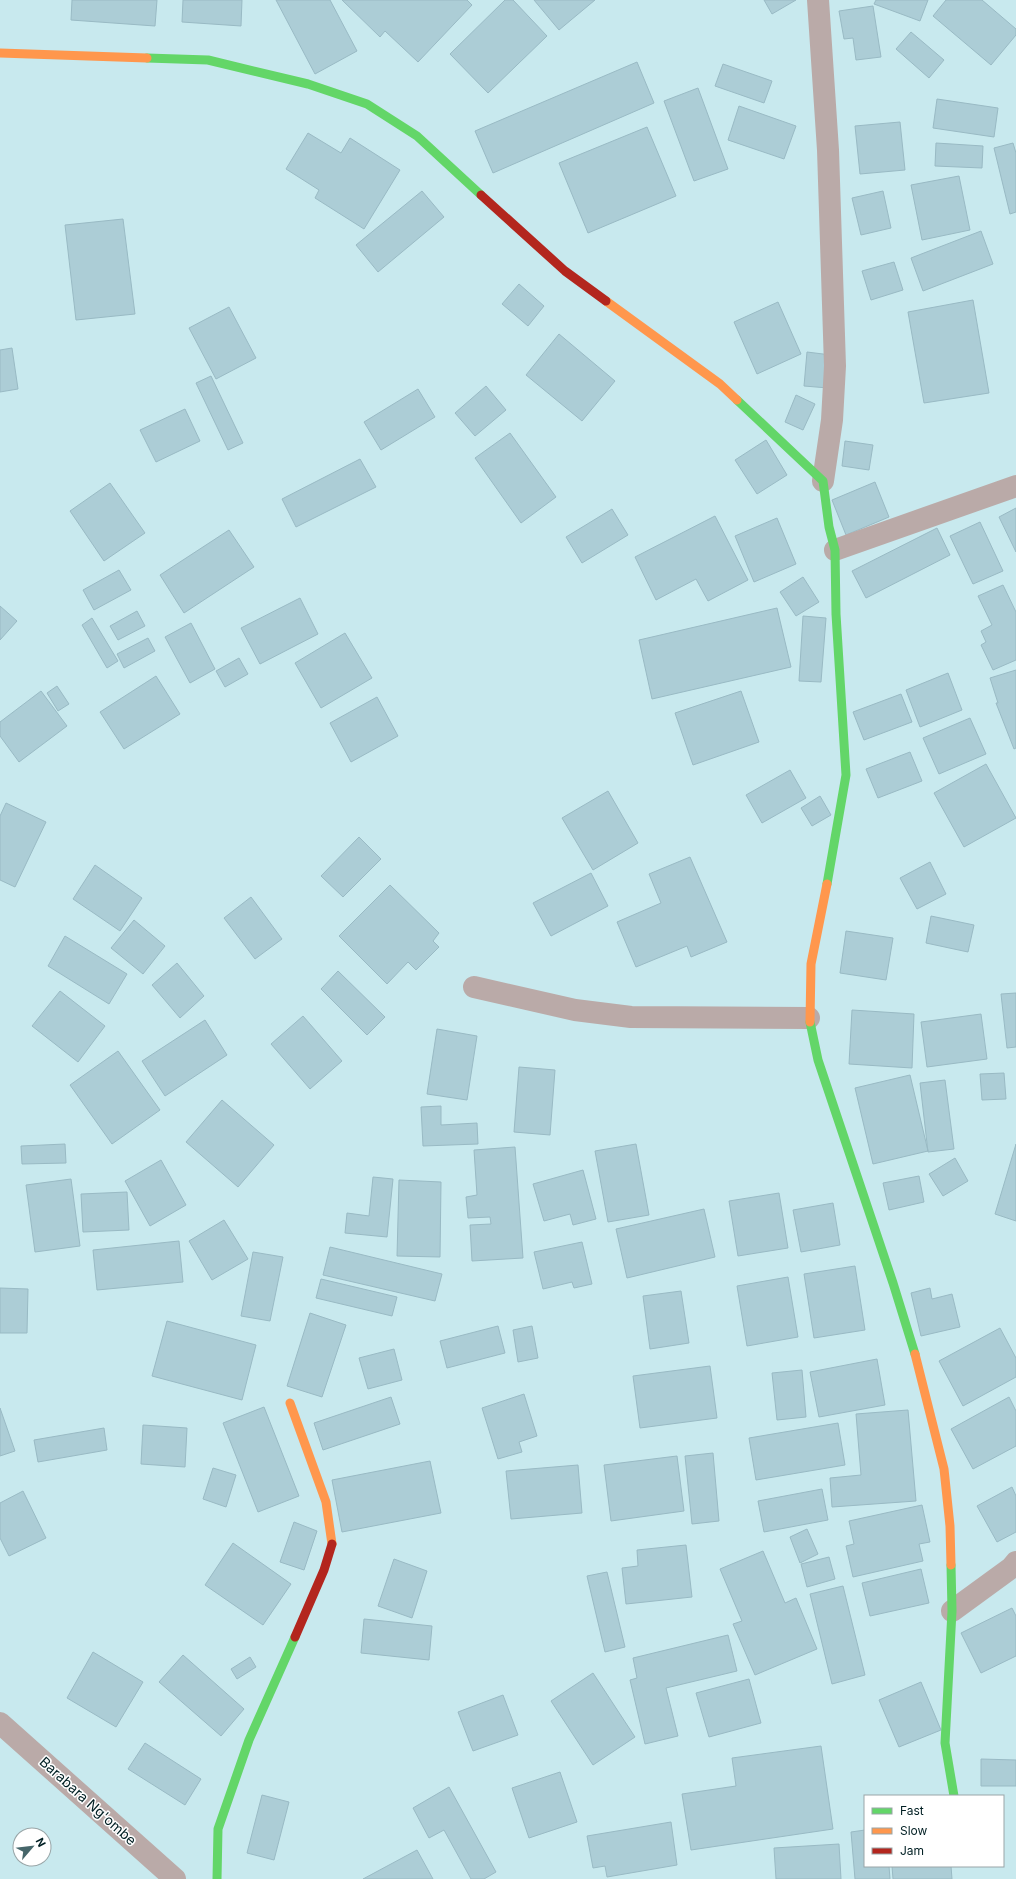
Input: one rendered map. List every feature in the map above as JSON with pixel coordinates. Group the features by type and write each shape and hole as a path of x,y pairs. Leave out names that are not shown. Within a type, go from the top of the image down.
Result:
{"street":[{"path":"818,0 828,150 835,366 832,420 823,481 829,527 835,550 836,614 846,775 837,835 811,964 809,1018 818,1060 851,1163 893,1283 918,1364 944,1469 950,1526 952,1611 945,1743 954,1795"},
{"path":"0,53 208,60 308,84 367,104 417,136 565,271 720,384 823,481"},
{"path":"835,550 1016,486"},
{"path":"474,987 575,1010 631,1017 809,1018"},
{"path":"217,1879 218,1829 249,1740 324,1570 332,1545 326,1502 290,1403"},
{"path":"952,1611 1011,1568 1016,1562"},
{"name":"Barabara Ng'ombe","path":"0,1723 175,1879"}],"building":[{"path":"72,0 157,0 155,26 71,20"},
{"path":"183,0 242,0 241,26 182,22"},
{"path":"276,0 330,0 357,51 315,74"},
{"path":"342,0 467,0 472,5 418,62 385,31 380,37"},
{"path":"505,0 513,0 547,36 488,93 450,54"},
{"path":"534,0 595,0 559,30"},
{"path":"764,0 796,0 772,14"},
{"path":"876,0 928,0 920,21 874,4"},
{"path":"946,0 982,0 1016,29 1016,35 991,65 933,16"},
{"path":"873,6 881,57 856,60 853,38 844,39 839,11"},
{"path":"911,32 944,60 929,78 896,49"},
{"path":"637,62 654,103 493,173 475,131"},
{"path":"723,64 772,81 764,103 715,86"},
{"path":"698,88 728,169 694,181 664,101"},
{"path":"937,99 998,108 994,137 933,128"},
{"path":"739,106 796,126 784,159 728,140"},
{"path":"900,122 905,170 860,174 855,126"},
{"path":"647,127 676,196 588,233 559,163"},
{"path":"308,133 341,153 350,138 400,170 364,229 315,198 319,190 286,169"},
{"path":"936,143 983,146 982,168 935,166"},
{"path":"1013,143 1016,153 1016,212 1010,214 994,148"},
{"path":"959,176 970,230 922,240 911,185"},
{"path":"422,191 444,217 378,272 356,245"},
{"path":"883,191 891,228 861,235 852,198"},
{"path":"123,219 135,314 76,320 65,225"},
{"path":"981,231 993,264 923,291 911,258"},
{"path":"894,262 903,290 871,300 862,271"},
{"path":"519,284 544,306 528,326 502,304"},
{"path":"973,300 989,393 924,403 908,312"},
{"path":"778,302 801,354 757,374 734,322"},
{"path":"229,307 256,358 216,379 189,328"},
{"path":"559,334 615,381 582,421 526,375"},
{"path":"12,348 18,389 0,392 0,350"},
{"path":"807,352 831,355 828,388 804,386"},
{"path":"211,376 243,443 228,450 196,383"},
{"path":"486,386 506,410 475,436 455,413"},
{"path":"418,389 435,417 381,450 364,422"},
{"path":"796,395 815,404 803,430 785,422"},
{"path":"185,409 200,441 156,462 140,430"},
{"path":"510,433 556,497 521,523 475,458"},
{"path":"766,440 787,475 757,494 735,460"},
{"path":"845,441 873,445 869,470 842,466"},
{"path":"360,459 376,487 296,527 282,499"},
{"path":"875,482 889,517 846,535 832,500"},
{"path":"110,483 145,533 104,561 70,511"},
{"path":"1016,508 1016,552 999,517"},
{"path":"612,509 628,535 582,563 566,537"},
{"path":"715,516 748,580 708,601 696,579 656,600 635,557"},
{"path":"777,518 796,564 754,582 735,536"},
{"path":"980,522 1003,571 973,584 950,536"},
{"path":"937,528 950,555 866,598 852,571"},
{"path":"229,530 254,567 184,613 160,575"},
{"path":"119,570 131,590 94,610 83,590"},
{"path":"803,577 819,602 796,616 780,592"},
{"path":"1003,585 1016,612 1016,660 993,670 981,645 986,642 981,631 992,625 978,596"},
{"path":"300,598 318,634 260,664 241,628"},
{"path":"0,606 17,621 0,640"},
{"path":"777,608 791,667 652,699 639,640"},
{"path":"137,611 145,626 118,640 110,626"},
{"path":"803,616 826,618 821,682 799,681"},
{"path":"92,618 118,661 107,668 82,625"},
{"path":"191,623 215,669 190,683 165,637"},
{"path":"345,633 372,678 321,708 295,663"},
{"path":"148,638 155,651 124,668 117,654"},
{"path":"239,658 248,674 225,687 216,671"},
{"path":"1016,670 1016,748 1014,749 996,703 998,703 990,678"},
{"path":"948,673 962,710 920,727 906,690"},
{"path":"156,676 180,714 124,749 100,712"},
{"path":"57,686 69,704 58,711 47,693"},
{"path":"41,691 67,726 19,762 0,736 0,722"},
{"path":"741,691 759,742 693,765 675,713"},
{"path":"901,694 912,722 864,740 853,712"},
{"path":"377,697 398,736 351,762 330,723"},
{"path":"970,718 986,754 939,774 923,738"},
{"path":"910,752 922,781 878,798 866,769"},
{"path":"986,764 1016,818 964,847 934,793"},
{"path":"790,770 806,798 762,823 746,795"},
{"path":"608,791 638,843 593,870 562,818"},
{"path":"820,796 831,815 812,826 801,808"},
{"path":"6,803 46,822 15,887 0,880 0,816"},
{"path":"359,837 381,859 343,897 321,876"},
{"path":"690,857 727,942 691,957 687,946 636,967 617,922 661,903 649,874"},
{"path":"930,862 946,894 917,909 900,878"},
{"path":"95,865 142,898 120,931 73,899"},
{"path":"591,873 608,906 551,936 533,903"},
{"path":"390,885 439,933 433,941 439,947 416,970 408,962 387,984 339,936"},
{"path":"251,897 282,939 255,959 224,918"},
{"path":"931,916 974,925 968,952 926,943"},
{"path":"134,920 165,946 143,974 111,948"},
{"path":"846,931 893,938 886,980 840,973"},
{"path":"65,936 127,974 109,1004 48,966"},
{"path":"177,963 204,996 180,1018 152,985"},
{"path":"338,971 385,1017 367,1035 321,989"},
{"path":"60,991 105,1026 78,1062 32,1026"},
{"path":"1016,993 1016,1047 1007,1048 1001,994"},
{"path":"852,1010 914,1014 912,1068 849,1064"},
{"path":"981,1014 987,1059 927,1067 921,1022"},
{"path":"303,1016 342,1061 310,1089 271,1044"},
{"path":"205,1020 227,1055 165,1096 142,1061"},
{"path":"437,1029 477,1036 467,1100 427,1094"},
{"path":"118,1051 160,1110 112,1144 70,1085"},
{"path":"519,1067 555,1070 550,1135 514,1132"},
{"path":"1004,1073 1006,1099 982,1100 980,1074"},
{"path":"910,1075 928,1151 873,1164 855,1088"},
{"path":"945,1080 954,1149 928,1152 920,1083"},
{"path":"222,1100 274,1145 238,1187 186,1142"},
{"path":"441,1106 441,1125 477,1123 478,1144 423,1146 421,1107"},
{"path":"65,1144 66,1163 22,1164 21,1146"},
{"path":"636,1144 649,1215 608,1222 595,1151"},
{"path":"1016,1144 1016,1221 995,1214"},
{"path":"515,1147 523,1258 472,1261 470,1225 491,1224 490,1217 468,1218 466,1197 477,1195 474,1150"},
{"path":"955,1158 968,1181 943,1196 929,1174"},
{"path":"161,1160 186,1205 150,1226 125,1181"},
{"path":"583,1170 596,1219 573,1225 570,1214 544,1221 533,1184"},
{"path":"919,1176 924,1202 889,1210 883,1183"},
{"path":"373,1177 393,1179 387,1237 345,1233 347,1213 369,1216"},
{"path":"71,1179 80,1246 35,1252 26,1185"},
{"path":"399,1180 441,1182 440,1257 397,1256"},
{"path":"127,1192 129,1230 83,1232 81,1194"},
{"path":"779,1193 788,1248 738,1256 729,1201"},
{"path":"833,1203 840,1245 801,1252 793,1210"},
{"path":"704,1209 715,1257 627,1278 616,1229"},
{"path":"224,1220 248,1259 212,1280 189,1241"},
{"path":"179,1241 183,1282 97,1290 93,1250"},
{"path":"582,1242 592,1284 574,1288 572,1282 543,1289 534,1252"},
{"path":"330,1247 442,1274 435,1301 323,1275"},
{"path":"253,1252 283,1257 270,1321 241,1316"},
{"path":"855,1266 865,1330 814,1338 804,1274"},
{"path":"788,1277 798,1337 747,1346 737,1286"},
{"path":"321,1279 397,1297 392,1316 316,1298"},
{"path":"0,1288 28,1289 27,1333 0,1333"},
{"path":"930,1288 932,1299 952,1294 960,1327 921,1336 911,1293"},
{"path":"681,1291 689,1343 650,1349 643,1296"},
{"path":"310,1313 346,1325 322,1397 287,1386"},
{"path":"167,1321 256,1345 242,1400 152,1376"},
{"path":"498,1326 505,1353 447,1368 440,1341"},
{"path":"532,1326 538,1358 518,1362 513,1330"},
{"path":"1000,1328 1016,1358 1016,1377 963,1406 939,1361"},
{"path":"394,1349 402,1380 368,1389 359,1358"},
{"path":"877,1359 885,1405 819,1417 810,1372"},
{"path":"710,1366 717,1418 640,1428 633,1376"},
{"path":"802,1370 806,1417 777,1420 772,1373"},
{"path":"524,1394 537,1436 519,1442 522,1452 498,1459 482,1408"},
{"path":"391,1397 400,1424 323,1450 314,1423"},
{"path":"1009,1397 1016,1411 1016,1446 973,1469 951,1429"},
{"path":"264,1407 299,1496 258,1512 223,1423"},
{"path":"0,1408 15,1451 0,1456"},
{"path":"908,1410 916,1501 832,1507 830,1478 861,1475 856,1414"},
{"path":"838,1423 845,1465 756,1480 749,1438"},
{"path":"143,1425 187,1428 185,1467 141,1464"},
{"path":"104,1428 107,1450 38,1462 34,1440"},
{"path":"713,1453 719,1521 692,1524 685,1456"},
{"path":"677,1456 684,1511 611,1521 604,1465"},
{"path":"430,1461 441,1513 342,1532 332,1480"},
{"path":"578,1465 582,1513 511,1519 506,1471"},
{"path":"213,1468 236,1475 226,1507 203,1499"},
{"path":"1012,1487 1016,1496 1016,1532 997,1542 977,1506"},
{"path":"822,1489 828,1520 764,1532 758,1501"},
{"path":"23,1491 46,1538 9,1556 0,1538 0,1503"},
{"path":"922,1505 930,1542 919,1544 923,1561 853,1577 846,1546 854,1544 849,1521"},
{"path":"294,1522 317,1531 304,1570 280,1562"},
{"path":"807,1529 818,1554 800,1563 790,1537"},
{"path":"233,1543 291,1584 263,1625 205,1585"},
{"path":"686,1545 692,1597 626,1604 622,1568 638,1566 637,1550"},
{"path":"763,1551 785,1603 796,1598 817,1649 755,1675 733,1624 742,1621 720,1569"},
{"path":"829,1557 835,1579 807,1587 801,1564"},
{"path":"394,1559 427,1571 412,1618 378,1606"},
{"path":"921,1569 929,1603 870,1616 862,1583"},
{"path":"607,1572 625,1647 605,1652 587,1576"},
{"path":"843,1586 865,1675 832,1684 810,1594"},
{"path":"1012,1608 1016,1616 1016,1656 981,1673 961,1633"},
{"path":"364,1619 432,1626 429,1660 361,1653"},
{"path":"728,1635 737,1671 666,1688 678,1736 645,1744 630,1680 637,1678 633,1658"},
{"path":"93,1652 143,1682 116,1727 67,1698"},
{"path":"183,1655 244,1709 221,1736 159,1682"},
{"path":"250,1657 256,1667 237,1679 231,1669"},
{"path":"593,1673 635,1737 593,1765 551,1701"},
{"path":"749,1679 761,1723 709,1737 696,1693"},
{"path":"921,1682 941,1730 899,1747 879,1700"},
{"path":"503,1695 518,1735 473,1751 458,1712"},
{"path":"145,1743 201,1779 185,1805 128,1769"},
{"path":"821,1746 833,1829 691,1850 682,1794 736,1786 732,1758"},
{"path":"981,1759 1016,1760 1016,1786 981,1786"},
{"path":"560,1772 577,1822 529,1838 512,1788"},
{"path":"449,1787 496,1872 484,1879 471,1879 444,1830 429,1838 413,1808"},
{"path":"262,1795 289,1802 274,1860 247,1853"},
{"path":"671,1822 677,1865 607,1877 605,1866 593,1868 587,1836"},
{"path":"864,1830 864,1867 889,1867 890,1879 855,1879 851,1832"},
{"path":"839,1844 841,1879 776,1879 774,1848"},
{"path":"417,1850 433,1879 363,1879"},
{"path":"892,1867 951,1867 952,1879 893,1879"}],"traffic: fast":[{"path":"147,58 208,60 308,84 367,104 417,136 481,195"},
{"path":"737,400 823,481 829,527 835,550 836,614 846,775 827,884"},
{"path":"810,1022 818,1060 893,1283 915,1354"},
{"path":"951,1565 952,1611 945,1743 954,1795"},
{"path":"217,1879 218,1829 249,1740 295,1637"}],"traffic: slow":[{"path":"0,53 147,58"},
{"path":"606,301 720,384 737,400"},
{"path":"810,1022 811,964 827,884"},
{"path":"915,1354 944,1469 950,1526 951,1565"},
{"path":"290,1403 326,1502 332,1544"}],"traffic: jam":[{"path":"481,195 565,271 606,301"},
{"path":"295,1637 324,1570 332,1544"}]}
